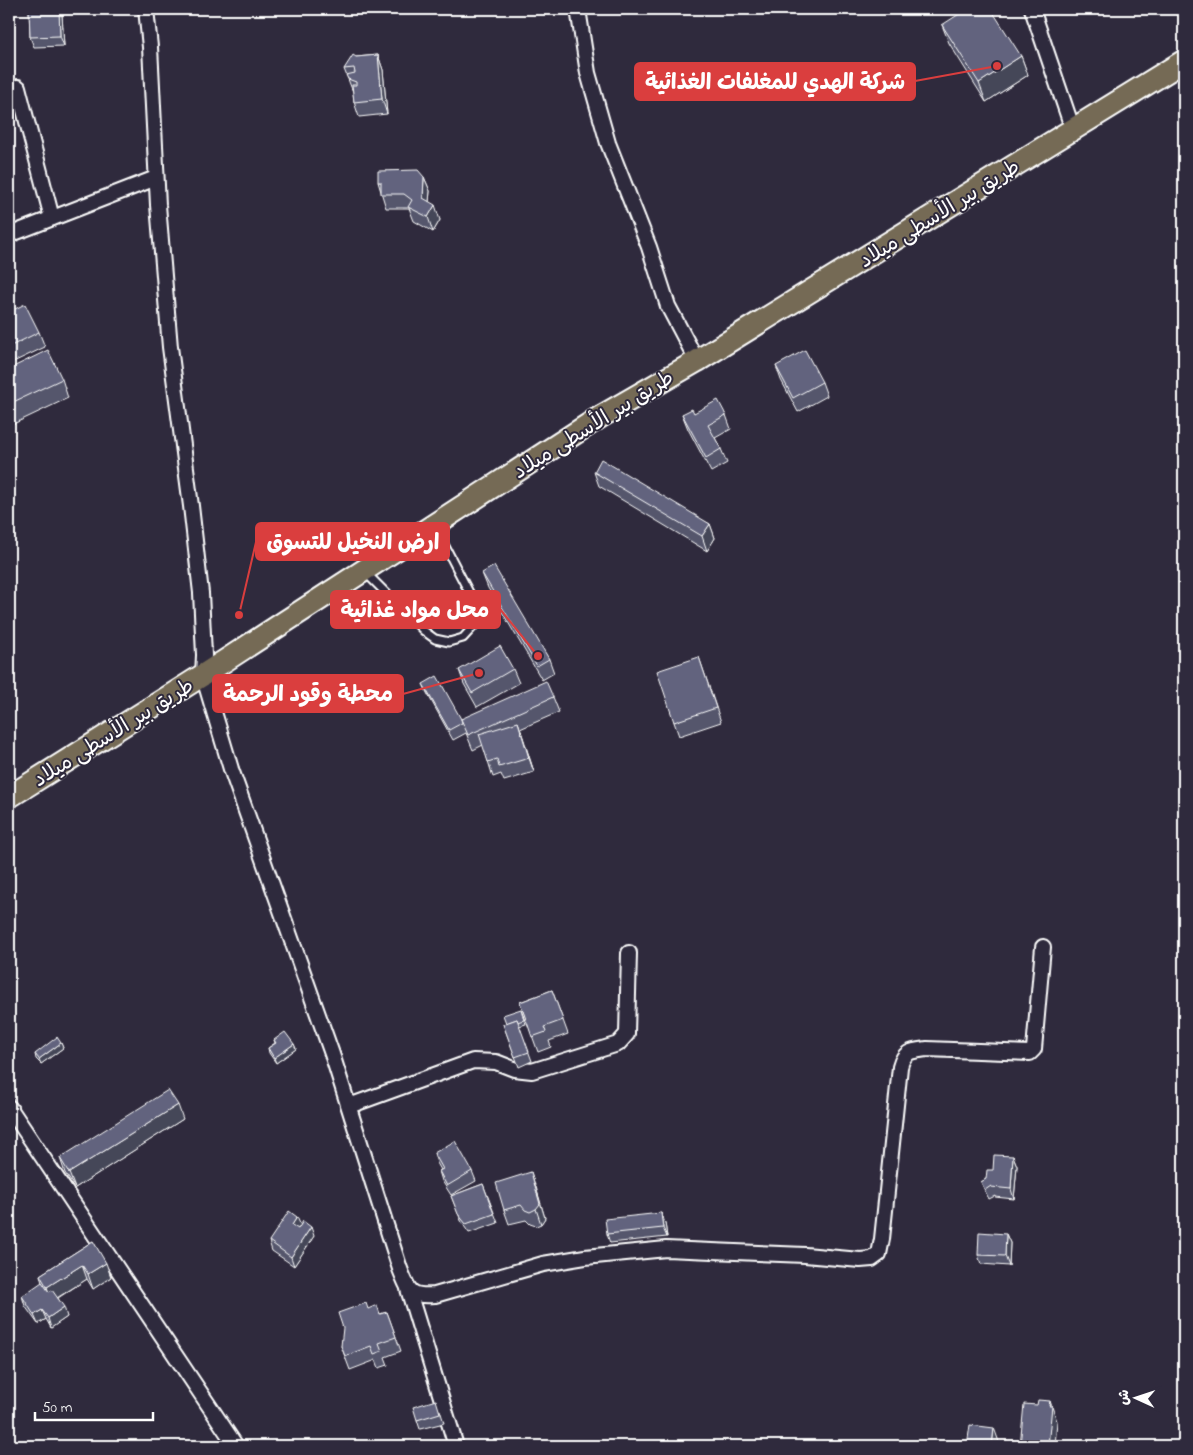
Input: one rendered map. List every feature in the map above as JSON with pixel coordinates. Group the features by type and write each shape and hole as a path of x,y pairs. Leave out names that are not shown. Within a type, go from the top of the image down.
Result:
{"main road":[{"name":"طريق بير الأسطى ميلاد","path":"9,797 203,675 600,417 697,361 1184,61"}],"street":[{"path":"146,9 150,47 156,178 170,347 201,593 203,675 231,769 332,1054 408,1289 456,1446"},
{"path":"578,9 588,73 608,143 649,247 668,306 697,361"},
{"path":"1032,9 1073,130"},
{"path":"18,87 52,218"},
{"path":"9,235 156,178"},
{"path":"408,1289 419,1296 435,1295 543,1264 585,1257 666,1249 805,1255 860,1260 872,1259 879,1254 882,1239 902,1057 912,1050 927,1048 1030,1053 1034,1049 1043,947"},
{"path":"349,1106 473,1061 496,1062 514,1069 532,1071 618,1044 627,1034 629,953"},
{"path":"9,1107 236,1446"}],"lane":[{"path":"364,570 435,640 449,642 463,638 473,627 475,616 472,598 434,525"}],"building":[{"path":"29,9 59,9 60,36 30,37"},
{"path":"967,9 991,9 1021,56 979,83 942,25"},
{"path":"353,55 356,57 378,55 382,99 354,102 352,85 356,85 356,82 348,79 346,75 355,73 354,68 344,69"},
{"path":"418,170 424,177 423,198 435,205 428,217 408,207 412,200 404,194 381,194 381,182 378,182 378,171"},
{"path":"25,304 39,332 9,347 9,312"},
{"path":"48,350 62,379 9,404 9,369"},
{"path":"805,350 822,382 793,398 776,366"},
{"path":"718,400 726,415 708,425 721,449 706,458 682,414 692,409 694,413"},
{"path":"601,459 710,524 702,536 594,472"},
{"path":"494,566 549,659 537,666 482,573"},
{"path":"500,646 513,669 472,693 459,670"},
{"path":"699,657 716,708 674,722 657,671"},
{"path":"437,676 462,723 449,730 423,684"},
{"path":"546,681 553,697 468,735 461,719"},
{"path":"518,722 529,758 499,767 497,759 488,762 479,734"},
{"path":"552,990 563,1020 544,1027 546,1032 532,1037 520,1002"},
{"path":"521,1009 524,1020 517,1022 517,1019 506,1023 503,1015"},
{"path":"517,1019 529,1052 515,1057 503,1024"},
{"path":"285,1032 294,1044 274,1058 268,1048 276,1043 274,1040"},
{"path":"57,1037 61,1043 39,1059 35,1054"},
{"path":"168,1090 178,1105 69,1173 60,1158"},
{"path":"455,1141 472,1171 447,1186 439,1171 443,1169 434,1153"},
{"path":"994,1155 1013,1156 1011,1189 991,1186 985,1190 981,1182 986,1179 987,1170 993,1170"},
{"path":"531,1172 540,1204 530,1212 521,1205 504,1210 496,1183"},
{"path":"483,1184 494,1214 466,1224 458,1214 451,1196"},
{"path":"289,1211 297,1217 292,1225 298,1229 303,1221 311,1227 291,1257 269,1241"},
{"path":"661,1213 663,1228 607,1234 605,1219"},
{"path":"979,1232 1006,1234 1005,1256 978,1255"},
{"path":"93,1241 106,1263 88,1274 82,1265 47,1287 40,1275"},
{"path":"42,1282 49,1292 52,1290 64,1307 48,1318 42,1310 34,1315 22,1296"},
{"path":"366,1303 368,1309 377,1305 380,1314 387,1312 396,1337 379,1343 382,1351 374,1354 371,1346 345,1356 341,1346 343,1328 338,1313"},
{"path":"436,1400 440,1413 417,1420 413,1407"},
{"path":"1038,1400 1050,1401 1049,1406 1052,1406 1048,1446 1020,1446 1024,1404 1037,1405"},
{"path":"970,1425 994,1428 992,1446 967,1446"}],"place":[{"name":"شركة الهدي للمغلفات الغذائية","path":"997,66"},
{"name":"ارض النخيل للتسوق","path":"239,615"},
{"name":"محل مواد غذائية","path":"538,656"},
{"name":"محطة وقود الرحمة","path":"479,673"}]}
